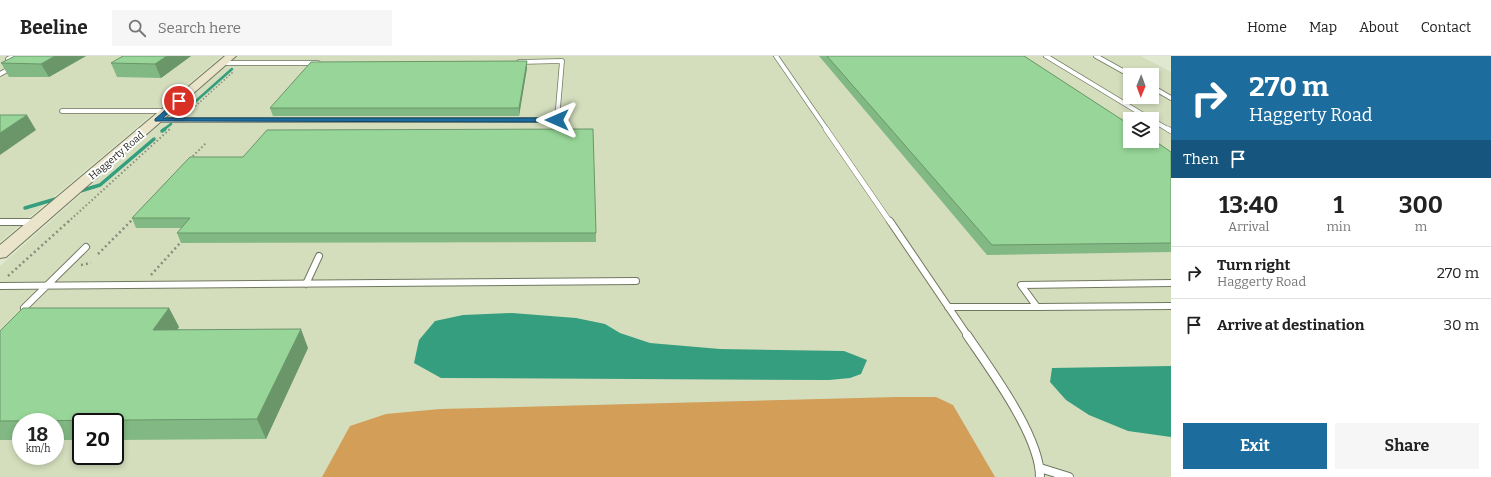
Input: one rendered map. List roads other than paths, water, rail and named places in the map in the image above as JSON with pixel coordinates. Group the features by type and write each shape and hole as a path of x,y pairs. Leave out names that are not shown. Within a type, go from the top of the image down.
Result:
{"main road":[{"name":"Haggerty Road","path":"0,254 157,120 233,61"}],"lane":[{"path":"0,74 16,65 8,59 14,56"},
{"path":"776,56 996,377 1027,430 1040,473 1069,477"},
{"path":"1046,56 1139,112"},
{"path":"1096,56 1123,71"},
{"path":"233,61 320,63"},
{"path":"157,120 557,120 562,62 511,62"},
{"path":"1159,91 1171,98"},
{"path":"62,111 168,111"},
{"path":"1159,124 1171,131"},
{"path":"0,222 37,222"},
{"path":"24,308 86,247"},
{"path":"306,284 319,256"},
{"path":"0,286 636,281"},
{"path":"1037,307 1021,285 1171,283"},
{"path":"948,307 1171,306"}],"waterway":[{"path":"178,117 232,69"},
{"path":"163,130 171,124"},
{"path":"77,192 100,185 154,139"},
{"path":"25,208 59,198"}]}
